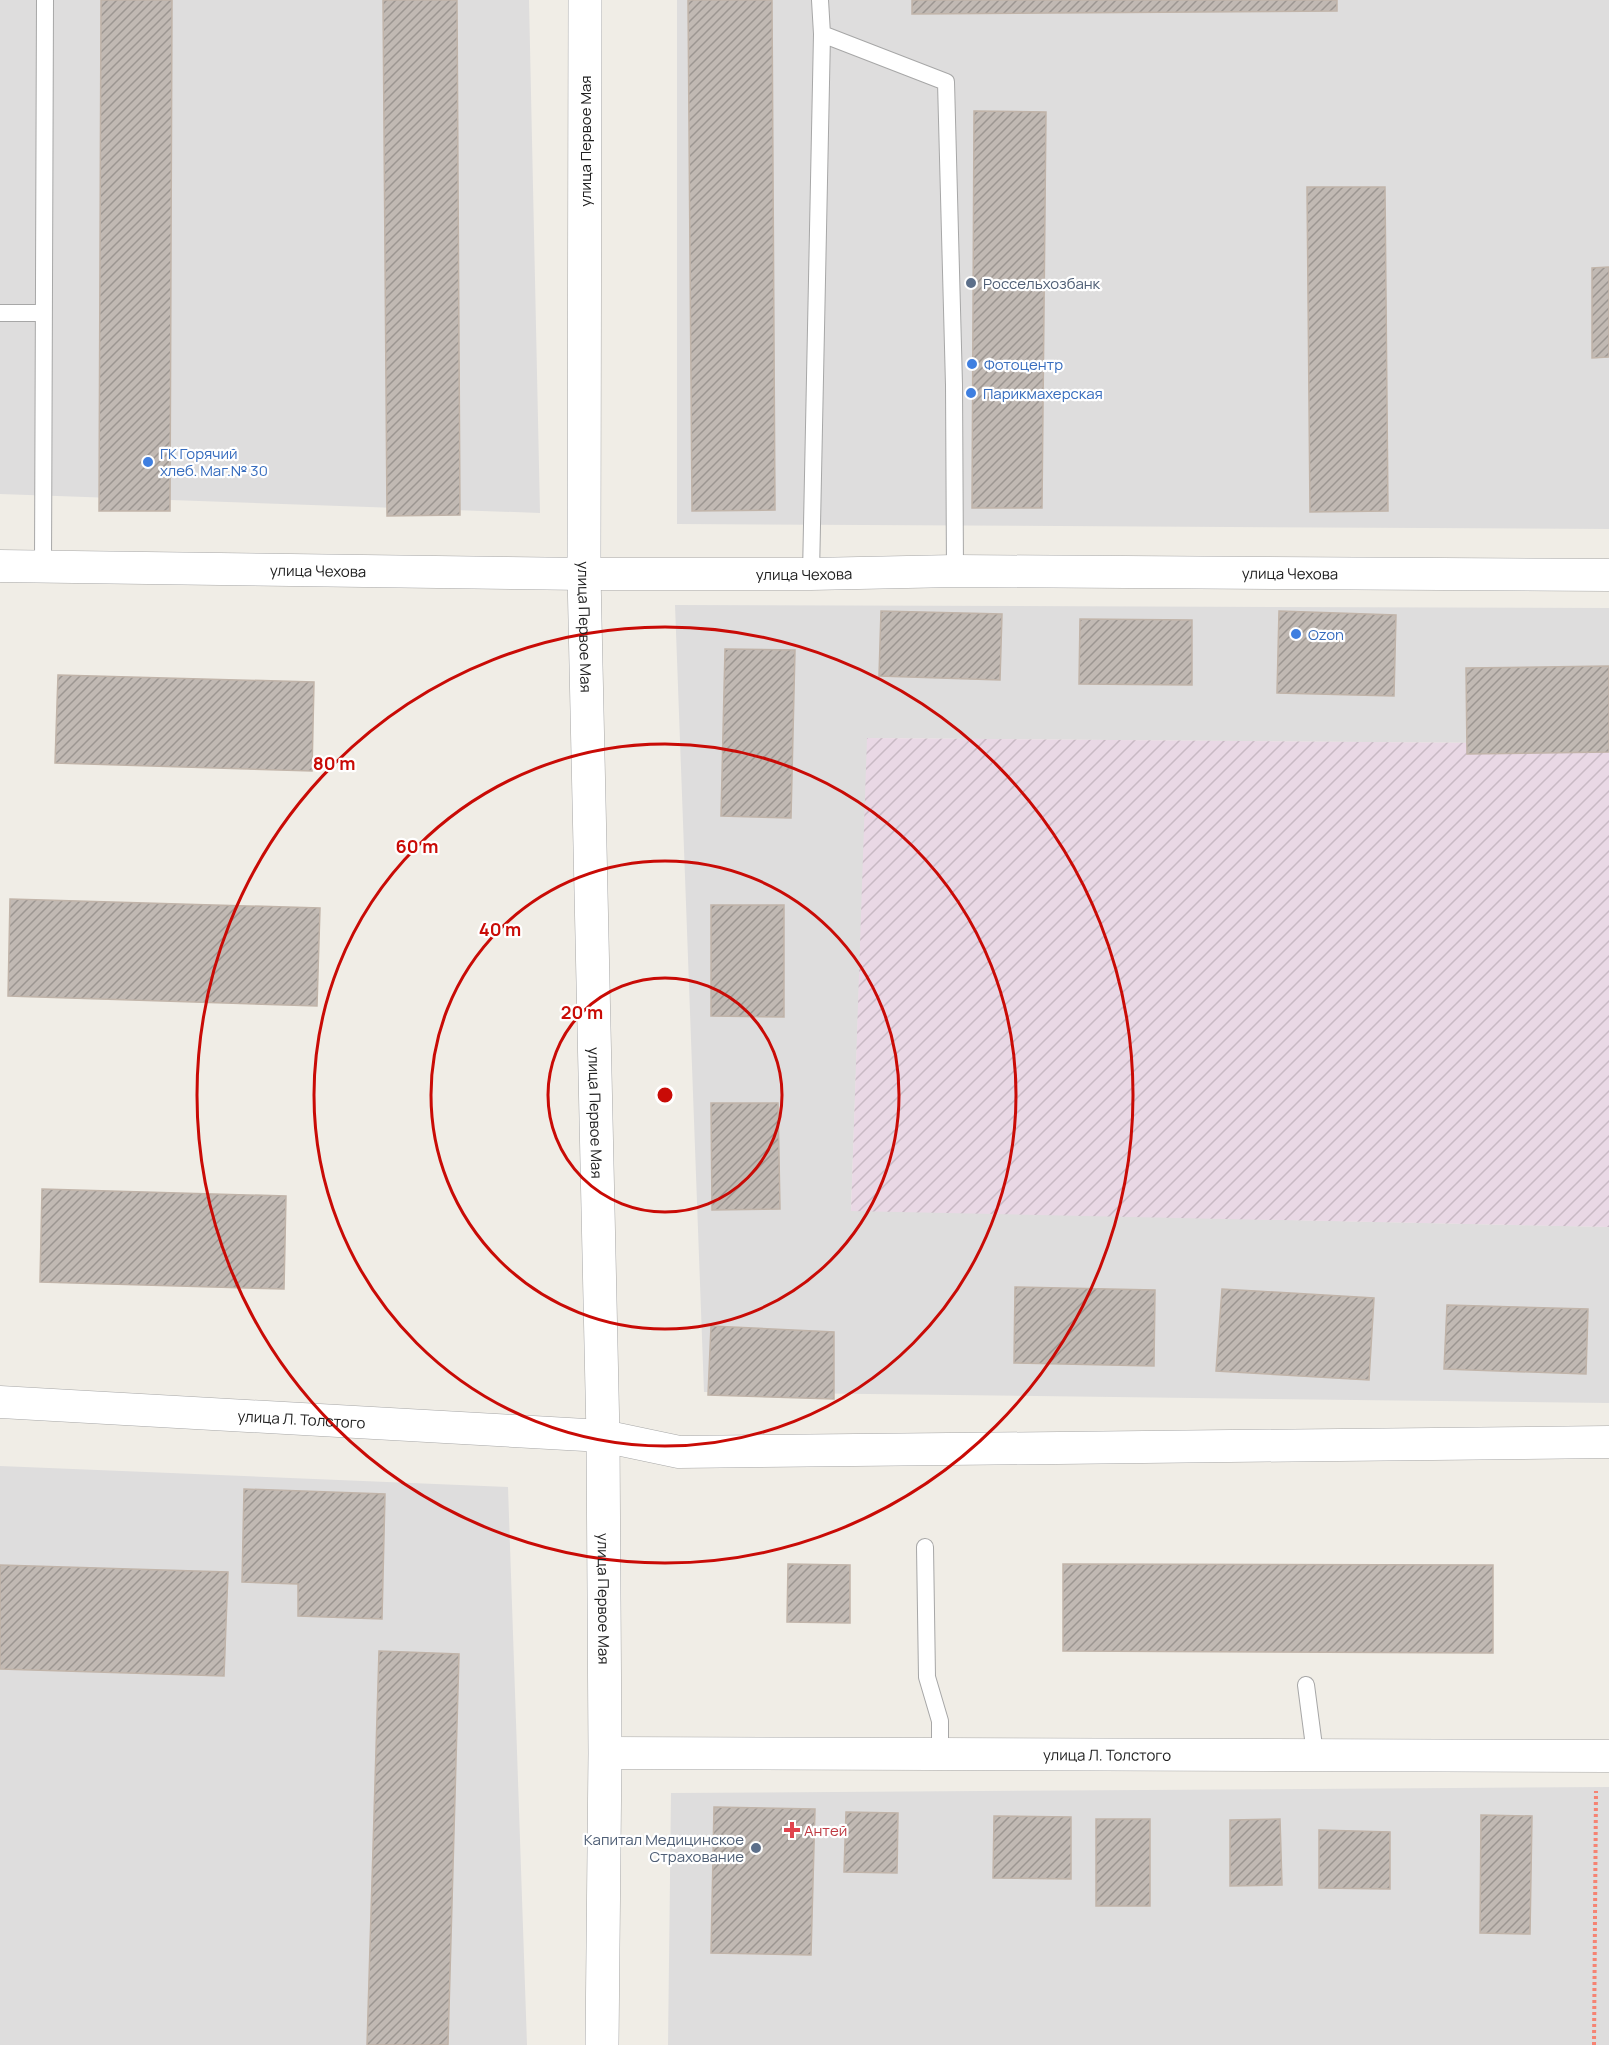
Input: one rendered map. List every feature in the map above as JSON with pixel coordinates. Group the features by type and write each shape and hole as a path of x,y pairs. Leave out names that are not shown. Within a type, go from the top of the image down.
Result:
{"street":[{"name":"улица Первое Мая","path":"585,0 584,574 603,1436 605,1753 602,2045"},
{"name":"улица Чехова","path":"0,566 584,574 811,574 955,571 1609,575"},
{"name":"улица Л. Толстого","path":"0,1402 603,1436 679,1452 1609,1442"},
{"name":"улица Л. Толстого","path":"605,1753 1603,1756"}],"lane":[{"path":"42,567 45,0"},
{"path":"811,574 822,34 820,0"},
{"path":"822,34 946,82 954,385 955,571"},
{"path":"0,313 43,313"},
{"path":"925,1547 927,1677 940,1721 940,1754"},
{"path":"1305,1685 1315,1754"}],"path":[{"path":"1594,2045 1603,1756"}],"shaded area":[{"path":"0,0 529,0 540,513 0,494"},
{"path":"677,0 1609,0 1609,529 677,524"},
{"path":"675,605 1609,608 1609,744 868,738 851,1210 1609,1227 1609,1403 704,1392"},
{"path":"867,738 1609,744 1609,1227 851,1211"},
{"path":"0,1466 508,1487 527,2045 0,2045"},
{"path":"1609,1787 1609,2045 668,2045 671,1793"}],"building":[{"path":"101,0 172,0 170,511 99,511"},
{"path":"383,0 457,0 460,515 387,516"},
{"path":"688,0 772,0 775,510 692,511"},
{"path":"912,0 1337,0 1337,11 912,14"},
{"path":"974,111 1046,112 1042,508 972,508"},
{"path":"1307,187 1385,187 1388,511 1310,512"},
{"path":"1609,267 1609,357 1592,358 1592,268"},
{"path":"881,611 1002,614 1000,680 879,676"},
{"path":"1279,611 1396,615 1394,696 1277,693"},
{"path":"1080,619 1192,620 1192,685 1079,684"},
{"path":"725,649 795,650 791,818 721,816"},
{"path":"1609,666 1609,752 1467,754 1466,668"},
{"path":"58,675 314,682 312,771 55,763"},
{"path":"10,899 320,908 317,1006 8,996"},
{"path":"711,905 784,905 784,1017 711,1016"},
{"path":"711,1103 778,1103 780,1209 712,1210"},
{"path":"42,1189 286,1196 284,1289 40,1282"},
{"path":"1015,1287 1155,1290 1154,1366 1014,1363"},
{"path":"1222,1289 1374,1298 1369,1380 1216,1371"},
{"path":"1447,1305 1588,1309 1586,1374 1444,1369"},
{"path":"711,1326 834,1332 834,1399 708,1395"},
{"path":"244,1489 385,1494 382,1619 298,1616 298,1584 242,1582"},
{"path":"788,1564 850,1565 850,1623 787,1622"},
{"path":"1063,1564 1493,1565 1493,1653 1063,1651"},
{"path":"0,1565 228,1572 224,1676 0,1669"},
{"path":"379,1651 459,1654 448,2045 367,2045"},
{"path":"714,1807 815,1809 811,1955 711,1953"},
{"path":"846,1812 898,1813 897,1873 844,1872"},
{"path":"1481,1815 1532,1816 1530,1934 1480,1933"},
{"path":"994,1816 1071,1817 1071,1879 993,1878"},
{"path":"1096,1819 1150,1819 1150,1906 1096,1906"},
{"path":"1280,1819 1282,1885 1230,1886 1230,1820"},
{"path":"1319,1830 1390,1832 1390,1889 1319,1888"}],"place":[{"name":"Россельхозбанк","path":"971,283"},
{"name":"Фотоцентр","path":"972,364"},
{"name":"Парикмахерская","path":"971,393"},
{"name":"ГК Горячий хлеб. Маг.№ 30","path":"148,462"},
{"name":"Ozon","path":"1296,634"},
{"name":"Антей","path":"792,1830"},
{"name":"Капитал Медицинское Страхование","path":"756,1848"}]}
